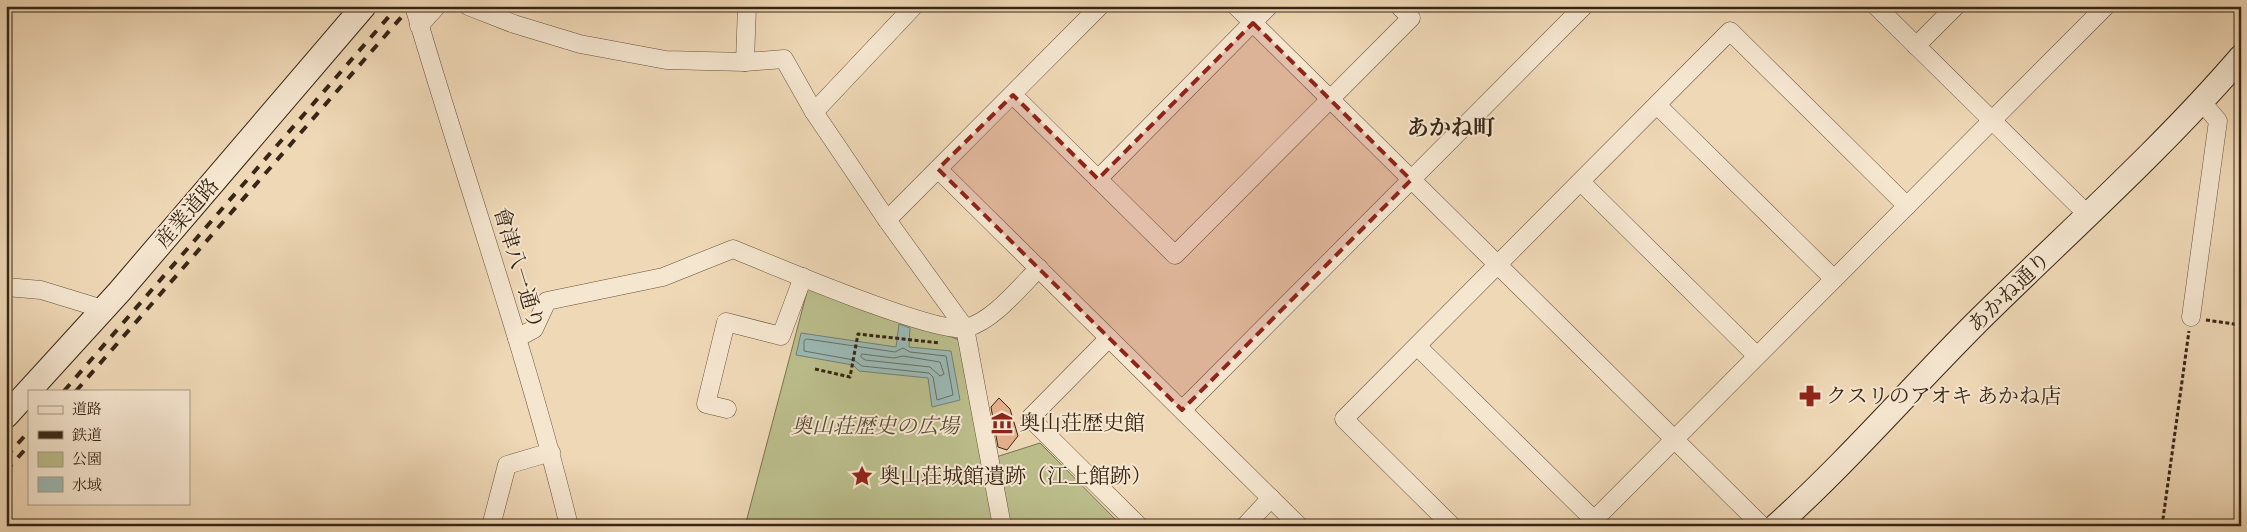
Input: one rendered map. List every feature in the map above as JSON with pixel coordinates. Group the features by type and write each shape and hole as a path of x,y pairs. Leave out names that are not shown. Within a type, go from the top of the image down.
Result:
{"street":[{"name":"産業道路","path":"30,390 103,309 364,6"},
{"name":"會津八一通り","path":"414,6 551,452 569,526"},
{"path":"419,26 436,6"},
{"path":"468,6 514,24 580,44 666,60 745,62 784,59 814,112 887,220 965,328 1002,526"},
{"path":"745,62 747,6"},
{"path":"814,112 914,6"},
{"path":"887,220 1100,6"},
{"path":"1236,6 1762,526"},
{"path":"1098,179 1269,6"},
{"path":"1012,95 1175,255 1411,18 1399,6"},
{"path":"1182,410 1584,6"},
{"path":"1876,6 2088,215"},
{"path":"1916,46 1956,6"},
{"path":"1417,346 1591,523 2106,6"},
{"path":"1452,526 1344,419 1730,31 1907,206"},
{"name":"あかね通り","path":"1776,526 1812,493 1977,322 2202,102 2241,57"},
{"path":"2191,317 2218,121 2202,102"},
{"path":"1657,105 1834,280"},
{"path":"938,169 1299,526"},
{"path":"1581,182 1757,356"},
{"path":"517,338 534,329 547,301 664,277 733,249 925,322 965,328 993,314 1039,268"},
{"path":"727,409 706,404 726,322 781,336 803,277"},
{"path":"6,287 41,290 103,309"},
{"path":"1109,338 1030,418 1139,526"},
{"name":"産業道路","path":"6,416 28,392"},
{"path":"491,526 508,465 551,452"},
{"path":"1245,526 1271,498"}],"path":[{"path":"2162,526 2191,317 2241,325"},
{"path":"815,369 850,377 858,334 948,344"}],"highlighted area":[{"path":"1253,23 1411,180 1182,410 938,169 1013,95 1098,179"}],"green space":[{"name":"奥山荘歴史の広場","path":"808,288 960,340 997,526 745,526"},
{"path":"1040,443 1122,526 1009,526 993,458"}],"water":[{"path":"899,324 910,328 909,347 951,351 960,400 932,407 928,378 859,371 853,365 796,355 801,333 896,347"}],"building":[{"name":"奥山荘歴史館","path":"999,398 1010,409 1018,436 1007,450 998,447 991,407"}],"railway":[{"path":"65,390 398,6"},
{"path":"77,390 411,6"},
{"path":"6,457 28,432"},
{"path":"6,471 28,446"}],"place":[{"name":"クスリのアオキ あかね店","path":"1810,396"},
{"name":"奥山荘歴史館","path":"1002,423"},
{"name":"奥山荘城館遺跡（江上館跡）","path":"862,476"}],"district":[{"name":"あかね町","path":"1451,127"}]}
